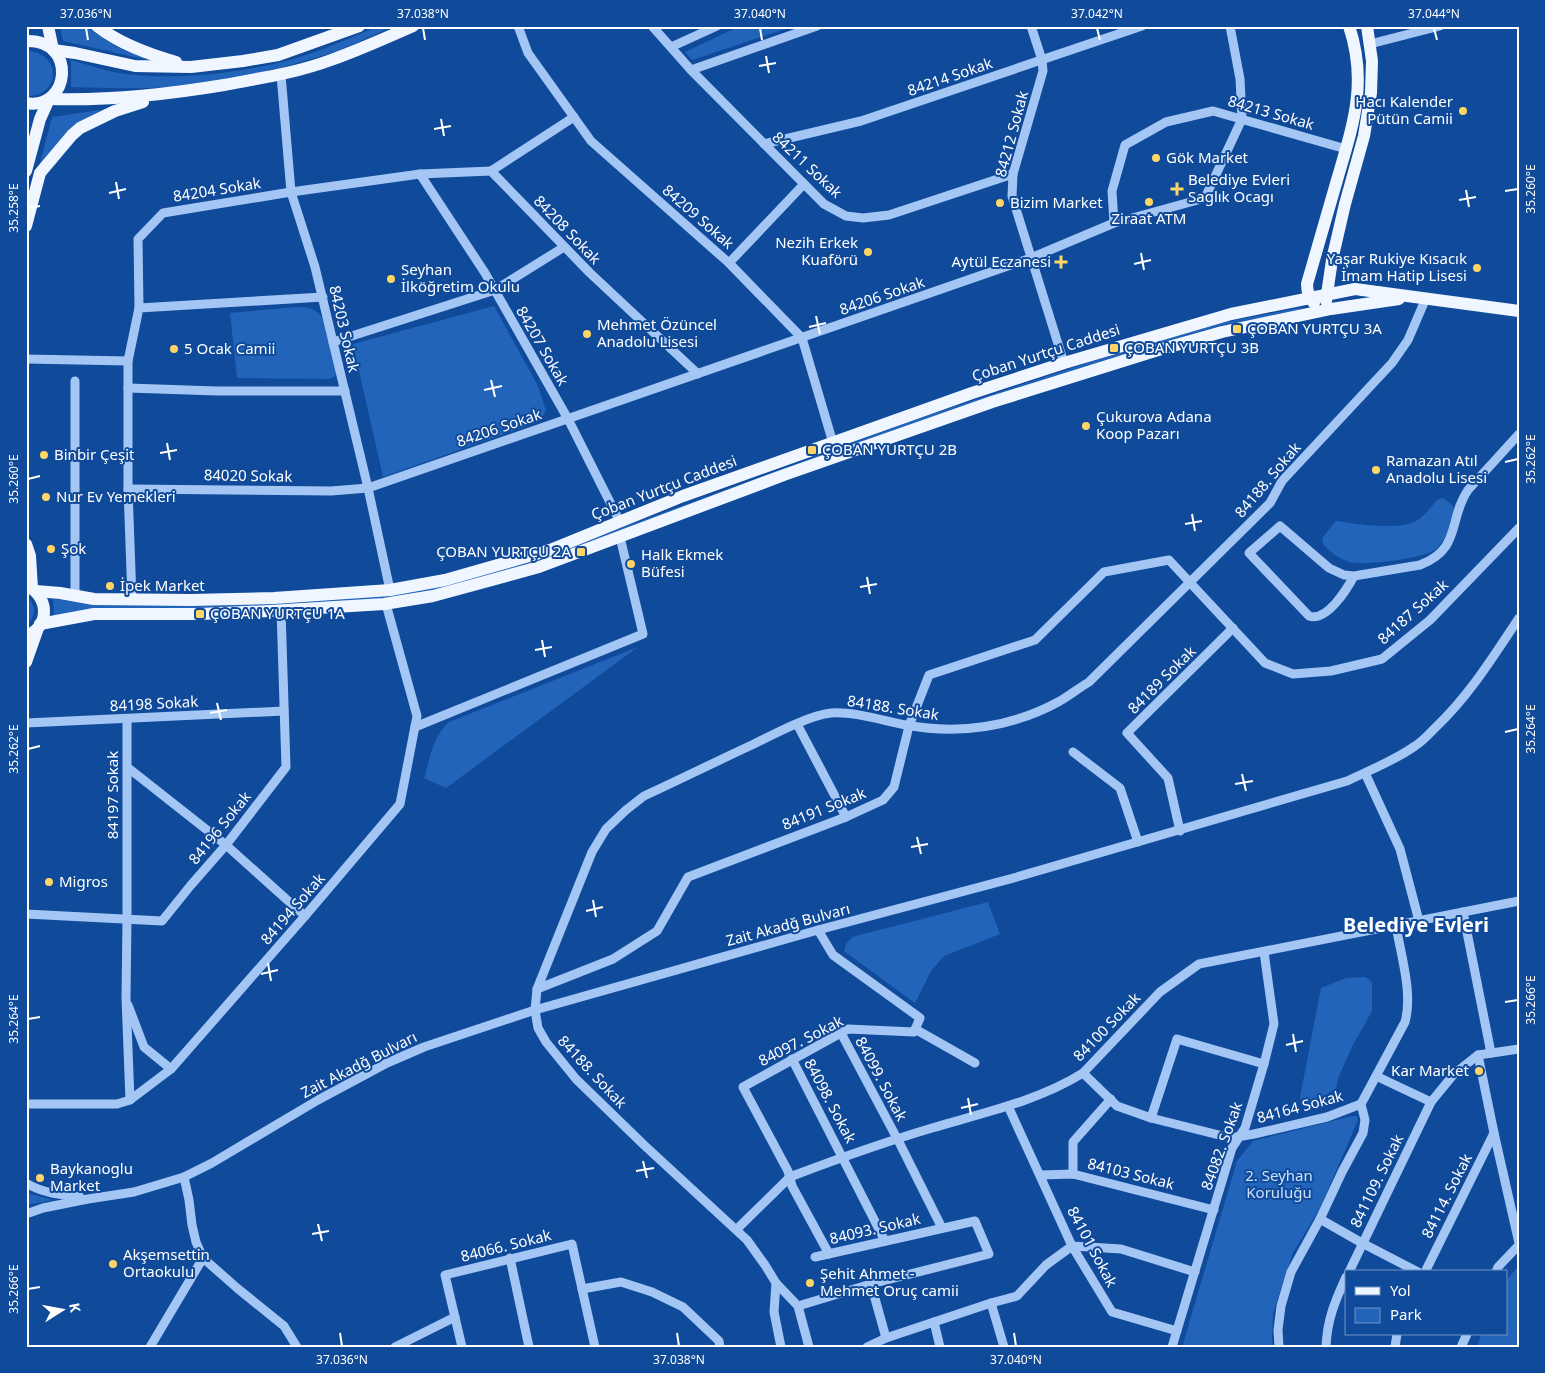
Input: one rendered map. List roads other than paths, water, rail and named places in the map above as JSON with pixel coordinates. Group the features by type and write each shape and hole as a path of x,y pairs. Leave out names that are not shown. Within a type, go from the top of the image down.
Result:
{"main road":[{"path":"48,26 53,50"},
{"path":"97,26 109,35 149,54 191,66"},
{"path":"26,226 40,173 80,128 114,111 152,99 281,75 330,60 412,26"},
{"path":"1349,26 1356,44 1358,97 1352,128 1307,284 1310,298 1313,302 1331,308 1420,297 1519,311"},
{"path":"1331,308 1324,305 1328,294 1332,260 1364,136 1371,93 1372,61 1367,26"},
{"path":"53,50 135,66 191,66 243,61 278,55 357,27"},
{"path":"26,41 38,41 53,50 61,62 63,73 59,87 49,99 40,119 26,171"},
{"path":"26,104 40,103 49,99 128,98 194,90"},
{"name":"Çoban Yurtçu Caddesi","path":"31,588 94,599 274,598 390,590 445,580 550,550 683,496 972,393 1064,363 1231,314 1355,289 1420,297"},
{"name":"Çoban Yurtçu Caddesi","path":"39,626 94,614 200,614 281,610 386,604 434,596 539,567 784,475 992,402 1137,356 1222,332 1331,308"},
{"path":"26,544 30,556 31,588 43,602 44,610 43,619 26,662"},
{"path":"26,636 39,626"}],"street":[{"name":"84209 Sokak","path":"518,26 528,53 591,141 729,263 802,338 833,443"},
{"name":"84211 Sokak","path":"652,26 691,70 824,204 846,216 863,218 889,215 1013,174"},
{"path":"671,47 717,26"},
{"path":"691,70 818,26"},
{"name":"84212 Sokak","path":"1031,26 1042,60 1043,71 1013,174 1012,196 1064,363"},
{"name":"84214 Sokak","path":"764,144 861,121 1142,26"},
{"name":"84206 Sokak","path":"368,488 1031,258 1114,224 1205,198 1242,119 1240,79 1230,26"},
{"path":"1370,44 1440,26"},
{"name":"84203 Sokak","path":"281,75 290,192 315,267 368,488 390,590"},
{"name":"84213 Sokak","path":"1114,224 1112,191 1125,145 1166,122 1213,110 1346,148"},
{"path":"290,192 420,174 491,171 574,117"},
{"name":"84208 Sokak","path":"491,171 590,273 698,374"},
{"name":"84207 Sokak","path":"420,174 495,290 568,419 620,522"},
{"path":"729,263 804,184"},
{"name":"84204 Sokak","path":"132,599 128,488 128,360 139,308 138,239 163,213 290,192"},
{"path":"333,342 495,290 564,246"},
{"path":"139,308 322,297"},
{"name":"84188. Sokak","path":"798,1306 776,1283 765,1264 737,1229 644,1145 576,1079 546,1042 538,1028 535,1010 537,989 592,852 606,829 644,796 777,732 818,716 832,713 847,714 909,726 973,729 999,725 1032,714 1060,701 1089,682 1270,503 1282,481 1392,363 1408,340 1420,297"},
{"path":"26,359 128,360"},
{"path":"75,380 75,596"},
{"path":"128,388 217,391 345,391"},
{"path":"1354,576 1343,595 1324,614 1313,617 1309,616 1249,553 1280,526 1329,568 1344,575 1354,576 1420,565 1430,561 1440,554 1452,536 1461,499 1519,434"},
{"name":"84020 Sokak","path":"128,488 331,491 368,488"},
{"name":"84187 Sokak","path":"1190,583 1265,663 1293,674 1331,671 1382,659 1430,620 1519,528"},
{"path":"415,727 643,634 620,537"},
{"name":"84191 Sokak","path":"537,989 613,959 657,931 688,877 846,817 882,800 894,788 909,726 929,675 1035,640 1104,572 1169,560 1190,583"},
{"name":"84194 Sokak","path":"26,1104 117,1104 130,1100 171,1069 400,804 417,716 386,604"},
{"name":"84196 Sokak","path":"26,914 162,921 226,845 286,767 281,610"},
{"name":"Zait Akadğ Bulvarı","path":"26,1214 43,1208 88,1198 134,1192 184,1176 212,1163 318,1100 387,1063 424,1047 535,1010 818,930 1017,878 1347,781 1390,761 1417,745 1458,705 1481,675 1519,618"},
{"name":"84189 Sokak","path":"1180,831 1168,778 1127,733 1233,628"},
{"name":"84198 Sokak","path":"26,723 284,712"},
{"name":"84197 Sokak","path":"127,718 127,767 226,845"},
{"name":"84197 Sokak","path":"127,718 126,998 130,1100"},
{"path":"797,724 846,817"},
{"path":"1073,752 1120,788 1138,842"},
{"path":"1365,773 1400,849 1419,921"},
{"path":"226,845 305,916"},
{"name":"84100 Sokak","path":"737,1229 790,1178 843,1156 897,1138 1008,1106 1053,1089 1083,1073 1160,992 1199,964 1519,901"},
{"path":"1462,912 1491,1053"},
{"path":"1278,1347 1281,1306 1291,1272 1363,1133 1365,1120 1361,1104 1405,1022 1408,995 1396,926"},
{"path":"818,930 833,955 920,1018 915,1029 974,1063"},
{"name":"84082. Sokak","path":"1172,1347 1232,1148 1245,1128 1274,1024 1264,952"},
{"path":"126,998 144,1047 171,1069"},
{"name":"84097. Sokak","path":"790,1178 743,1088 848,1029 914,1032 915,1029"},
{"name":"84099. Sokak","path":"841,1033 942,1228"},
{"path":"1151,1118 1176,1040 1264,1064"},
{"path":"1376,1076 1430,1102 1454,1074 1478,1055 1519,1049"},
{"path":"1478,1055 1519,1244 1497,1270"},
{"name":"84098. Sokak","path":"792,1059 885,1241"},
{"name":"84164 Sokak","path":"1083,1073 1118,1106 1151,1118 1231,1138 1327,1117 1361,1104"},
{"path":"1073,1174 1073,1142 1111,1099"},
{"name":"841109. Sokak","path":"1350,1270 1430,1102"},
{"name":"84101 Sokak","path":"1008,1106 1072,1246 1112,1312 1177,1331"},
{"name":"84114. Sokak","path":"1426,1270 1494,1133"},
{"name":"84103 Sokak","path":"1041,1175 1073,1174 1214,1210"},
{"path":"184,1176 190,1200 192,1225 196,1242 203,1258 236,1288 284,1326 296,1347"},
{"path":"790,1178 792,1186 829,1254"},
{"path":"26,1183 33,1188 55,1194 88,1198"},
{"path":"1320,1219 1414,1270"},
{"name":"84093. Sokak","path":"815,1257 975,1222 989,1254 871,1284"},
{"name":"84066. Sokak","path":"462,1347 445,1275 572,1244 595,1347"},
{"path":"872,1346 886,1338 1017,1296 1046,1265 1072,1246 1121,1249 1195,1272"},
{"path":"150,1347 203,1258"},
{"path":"510,1258 529,1347"},
{"path":"1326,1347 1332,1308 1345,1279"},
{"path":"582,1289 620,1282 652,1292 683,1307 718,1341 720,1347"},
{"path":"776,1283 774,1312 781,1347"},
{"path":"809,1347 798,1306 871,1284 886,1338"},
{"path":"992,1303 1004,1347"},
{"path":"395,1347 455,1317"},
{"path":"934,1322 940,1347"}],"place":[{"name":"Hacı Kalender Pütün Camii","path":"1463,111"},
{"name":"Gök Market","path":"1156,158"},
{"name":"Belediye Evleri Saglık Ocagı","path":"1177,189"},
{"name":"Ziraat ATM","path":"1149,202"},
{"name":"Bizim Market","path":"1000,203"},
{"name":"Nezih Erkek Kuaförü","path":"868,252"},
{"name":"Aytül Eczanesi","path":"1061,262"},
{"name":"Yaşar Rukiye Kısacık İmam Hatip Lisesi","path":"1477,268"},
{"name":"Seyhan İlköğretim Okulu","path":"391,279"},
{"name":"ÇOBAN YURTÇU 3A","path":"1237,329"},
{"name":"Mehmet Özüncel Anadolu Lisesi","path":"587,334"},
{"name":"ÇOBAN YURTÇU 3B","path":"1114,348"},
{"name":"5 Ocak Camii","path":"174,349"},
{"name":"Çukurova Adana Koop Pazarı","path":"1086,426"},
{"name":"ÇOBAN YURTÇU 2B","path":"812,450"},
{"name":"Binbir Çeşit","path":"44,455"},
{"name":"Ramazan Atıl Anadolu Lisesi","path":"1376,470"},
{"name":"Nur Ev Yemekleri","path":"46,497"},
{"name":"Şok","path":"51,549"},
{"name":"ÇOBAN YURTÇU 2A","path":"581,552"},
{"name":"Halk Ekmek Büfesi","path":"631,564"},
{"name":"İpek Market","path":"110,586"},
{"name":"ÇOBAN YURTÇU 1A","path":"200,614"},
{"name":"Migros","path":"49,882"},
{"name":"Kar Market","path":"1479,1071"},
{"name":"Baykanoglu Market","path":"40,1178"},
{"name":"Akşemsettin Ortaokulu","path":"113,1264"},
{"name":"Şehit Ahmet - Mehmet Oruç camii","path":"810,1283"}],"district":[{"name":"Belediye Evleri","path":"1416,925"}],"park label":[{"name":"2. Seyhan Koruluğu","path":"1279,1184"}]}
